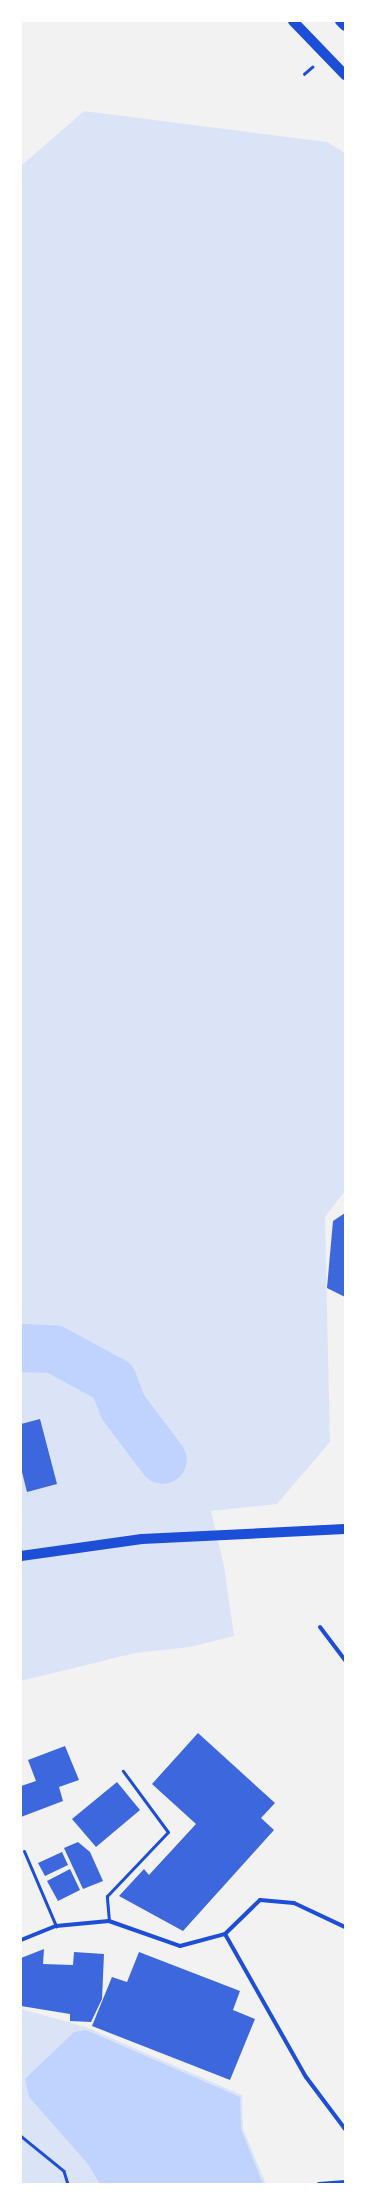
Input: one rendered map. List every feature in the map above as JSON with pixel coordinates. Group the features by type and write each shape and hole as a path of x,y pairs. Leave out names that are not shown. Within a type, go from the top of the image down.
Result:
{"main road":[{"path":"293,21 345,75"},
{"path":"340,21 345,26"},
{"path":"21,1556 142,1539 345,1526"},
{"path":"330,1528 345,1529"}],"street":[{"path":"320,1627 345,1660"},
{"path":"21,1940 56,1926 109,1921 180,1946 225,1934 260,1900 294,1903 345,1927"},
{"path":"225,1934 306,2077 345,2129"}],"lane":[{"path":"109,1921 107,1896 168,1832 123,1771"},
{"path":"24,1851 56,1926"},
{"path":"318,2183 345,2181"}],"path":[{"path":"21,2136 64,2171 68,2184"}],"shaded area":[{"path":"84,111 327,142 345,153 345,1191 325,1217 330,1442 277,1504 211,1511 224,1566 234,1636 190,1647 135,1653 21,1681 21,166"},
{"path":"21,2009 86,2027 242,2095 243,2129 266,2184 21,2184"}],"water":[{"path":"86,2030 240,2097 241,2129 263,2184 100,2184 88,2164 29,2097 25,2079 74,2032"}],"building":[{"path":"345,1213 345,1297 327,1288 333,1221"},
{"path":"40,1419 57,1484 27,1492 21,1468 21,1424"},
{"path":"198,1733 275,1803 261,1818 274,1830 183,1931 119,1896 144,1869 149,1875 196,1824 152,1784"},
{"path":"65,1746 79,1780 59,1787 63,1801 21,1817 21,1786 36,1781 28,1760"},
{"path":"117,1782 140,1810 96,1847 72,1819"},
{"path":"78,1842 90,1852 103,1881 83,1889 64,1848"},
{"path":"62,1852 68,1865 45,1876 38,1863"},
{"path":"70,1869 80,1890 58,1901 47,1881"},
{"path":"44,1949 43,1964 73,1965 74,1952 104,1954 102,1999 91,2022 70,2021 70,2014 21,2006 21,1958"},
{"path":"139,1952 240,1991 233,2010 255,2019 230,2080 92,2026 112,1977 127,1982"}],"waterway":[{"path":"21,1348 54,1349 113,1381 123,1407 163,1460"}]}
